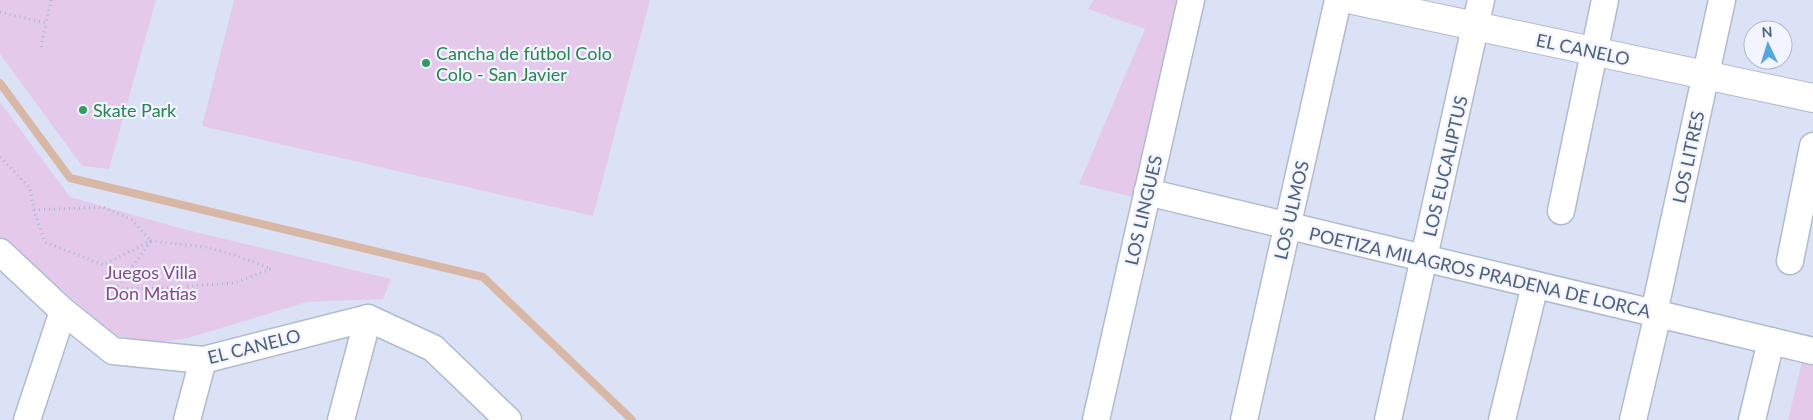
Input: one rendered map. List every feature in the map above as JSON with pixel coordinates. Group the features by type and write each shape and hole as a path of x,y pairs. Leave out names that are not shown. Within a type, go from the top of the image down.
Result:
{"street":[{"name":"LOS LINGUES","path":"1096,420 1191,0"},
{"name":"LOS ULMOS","path":"1244,420 1338,0"},
{"name":"EL CANELO","path":"1352,0 1813,98"},
{"name":"LOS EUCALIPTUS","path":"1388,420 1482,0"},
{"path":"1561,211 1605,0"},
{"name":"LOS LITRES","path":"1633,420 1722,0"},
{"path":"1790,261 1813,146"},
{"name":"POETIZA MILAGROS PRADENA DE LORCA","path":"1147,192 1287,227 1813,351"},
{"name":"EL CANELO","path":"0,252 63,310 114,351 203,360 368,318"},
{"path":"1502,420 1535,285"},
{"path":"27,420 63,310"},
{"path":"341,420 368,318 433,348 503,418"},
{"path":"1752,420 1771,342"},
{"path":"186,420 203,360"}],"path":[{"path":"41,47 51,0"},
{"path":"0,12 46,23"},
{"path":"0,157 30,188 34,210 46,242 103,265 151,241 204,247 236,255 271,269 234,283 116,289 151,241"},
{"path":"34,210 103,207 132,220 151,241"}],"shaded area":[{"path":"0,0 1813,0 1813,420 0,420"}],"green space":[{"name":"Skate Park","path":"0,0 156,0 109,169 82,166 0,54"},
{"name":"Cancha de fútbol Colo Colo - San Javier","path":"234,0 650,0 593,216 202,126"},
{"path":"1094,0 1180,0 1134,197 1079,184 1145,29 1088,9"},
{"name":"Juegos Villa Don Matías","path":"0,102 70,197 183,229 391,279 383,299 307,302 188,338 148,344 115,335 0,238"},
{"path":"1803,357 1813,359 1813,420 1788,420"}],"waterway":[{"path":"0,83 70,178 483,277 632,420"}],"place":[{"name":"Cancha de fútbol Colo Colo - San Javier","path":"426,63"},
{"name":"Skate Park","path":"83,110"}]}
